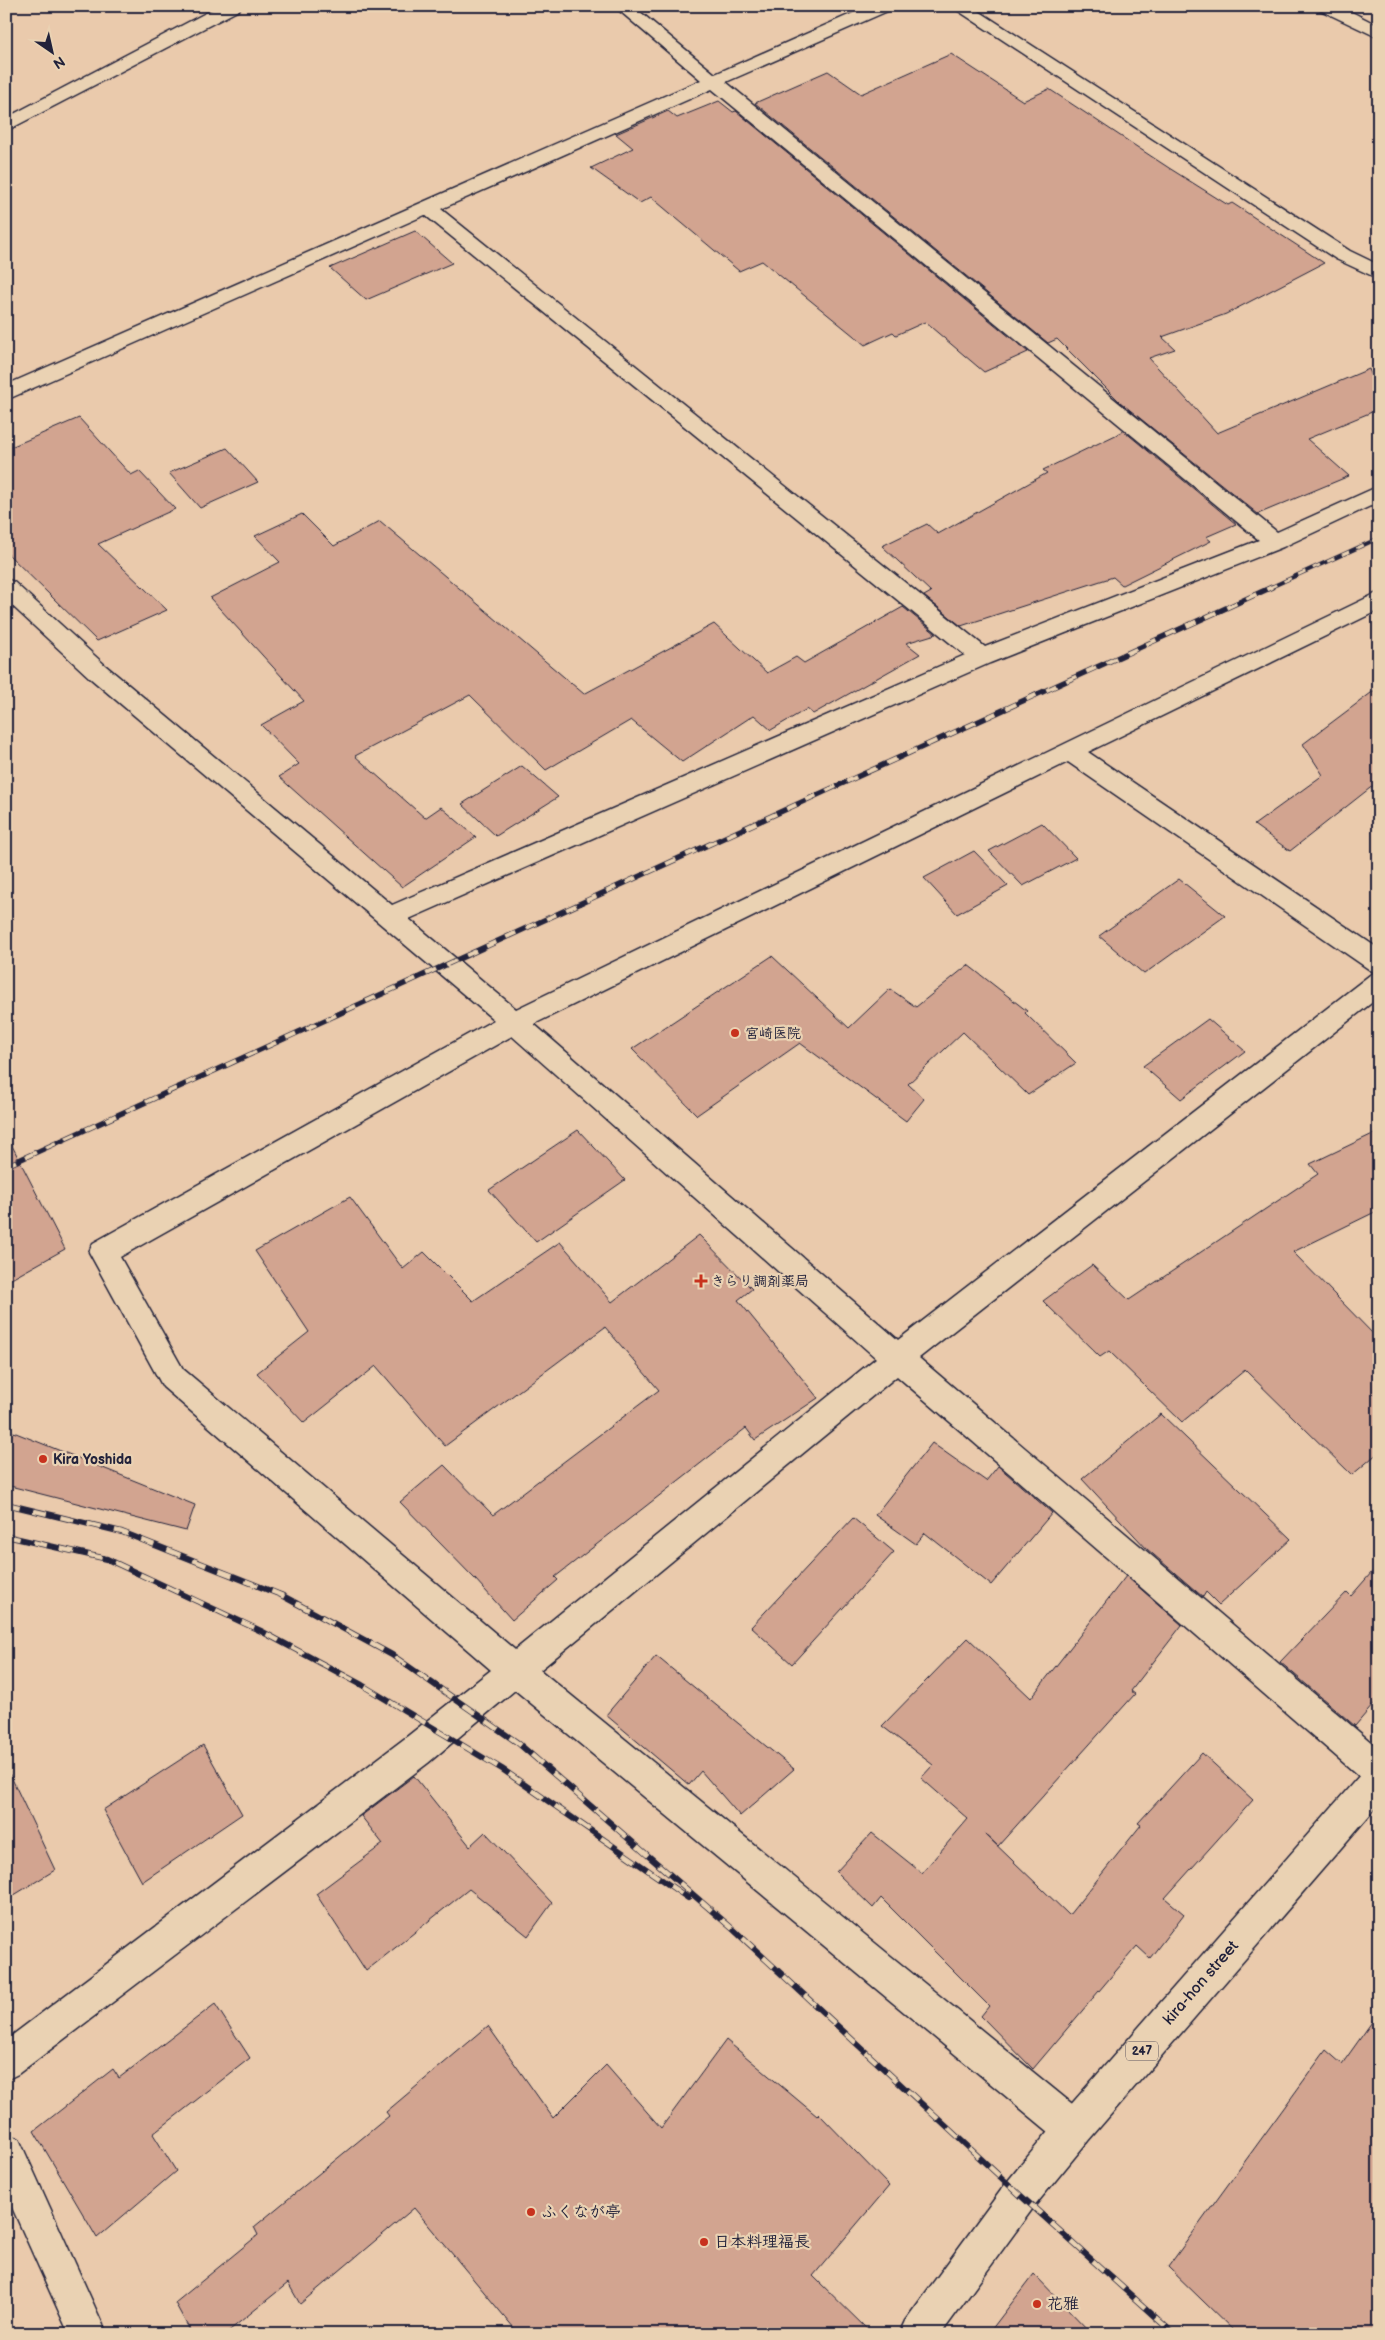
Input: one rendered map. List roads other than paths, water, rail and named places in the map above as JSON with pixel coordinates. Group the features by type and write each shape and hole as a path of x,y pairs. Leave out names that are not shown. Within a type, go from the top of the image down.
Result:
{"main road":[{"path":"6,126 164,40 234,6"},
{"path":"622,6 1275,542"},
{"path":"6,393 884,6"},
{"path":"959,6 1343,254 1379,273"},
{"path":"1326,6 1379,33"},
{"path":"428,208 982,657"},
{"path":"390,917 982,657 1275,542 1379,493"},
{"path":"6,587 98,672 514,1022 897,1358 1379,1771"},
{"path":"1074,2129 516,1670 173,1378 103,1252 514,1022 1379,600"},
{"path":"1070,752 1379,963"},
{"path":"6,2062 416,1751 897,1358 1379,982"},
{"name":"kira-hon street","path":"918,2334 1020,2195 1074,2129 1379,1779"},
{"path":"6,2152 88,2334"}],"railway":[{"path":"1269,588 1379,538"},
{"path":"6,1166 1272,587"},
{"path":"6,1504 122,1532 281,1595 392,1655 518,1743 734,1930 1020,2195 1174,2334"},
{"path":"6,1536 107,1559 261,1631 362,1685 502,1769 688,1898"}],"place":[{"name":"宮崎医院","path":"735,1033"},
{"name":"きらり調剤薬局","path":"701,1281"},
{"name":"Kira Yoshida","path":"43,1459"},
{"name":"ふくなが亭","path":"531,2212"},
{"name":"日本料理福長","path":"704,2242"},
{"name":"花雅","path":"1037,2304"}]}
